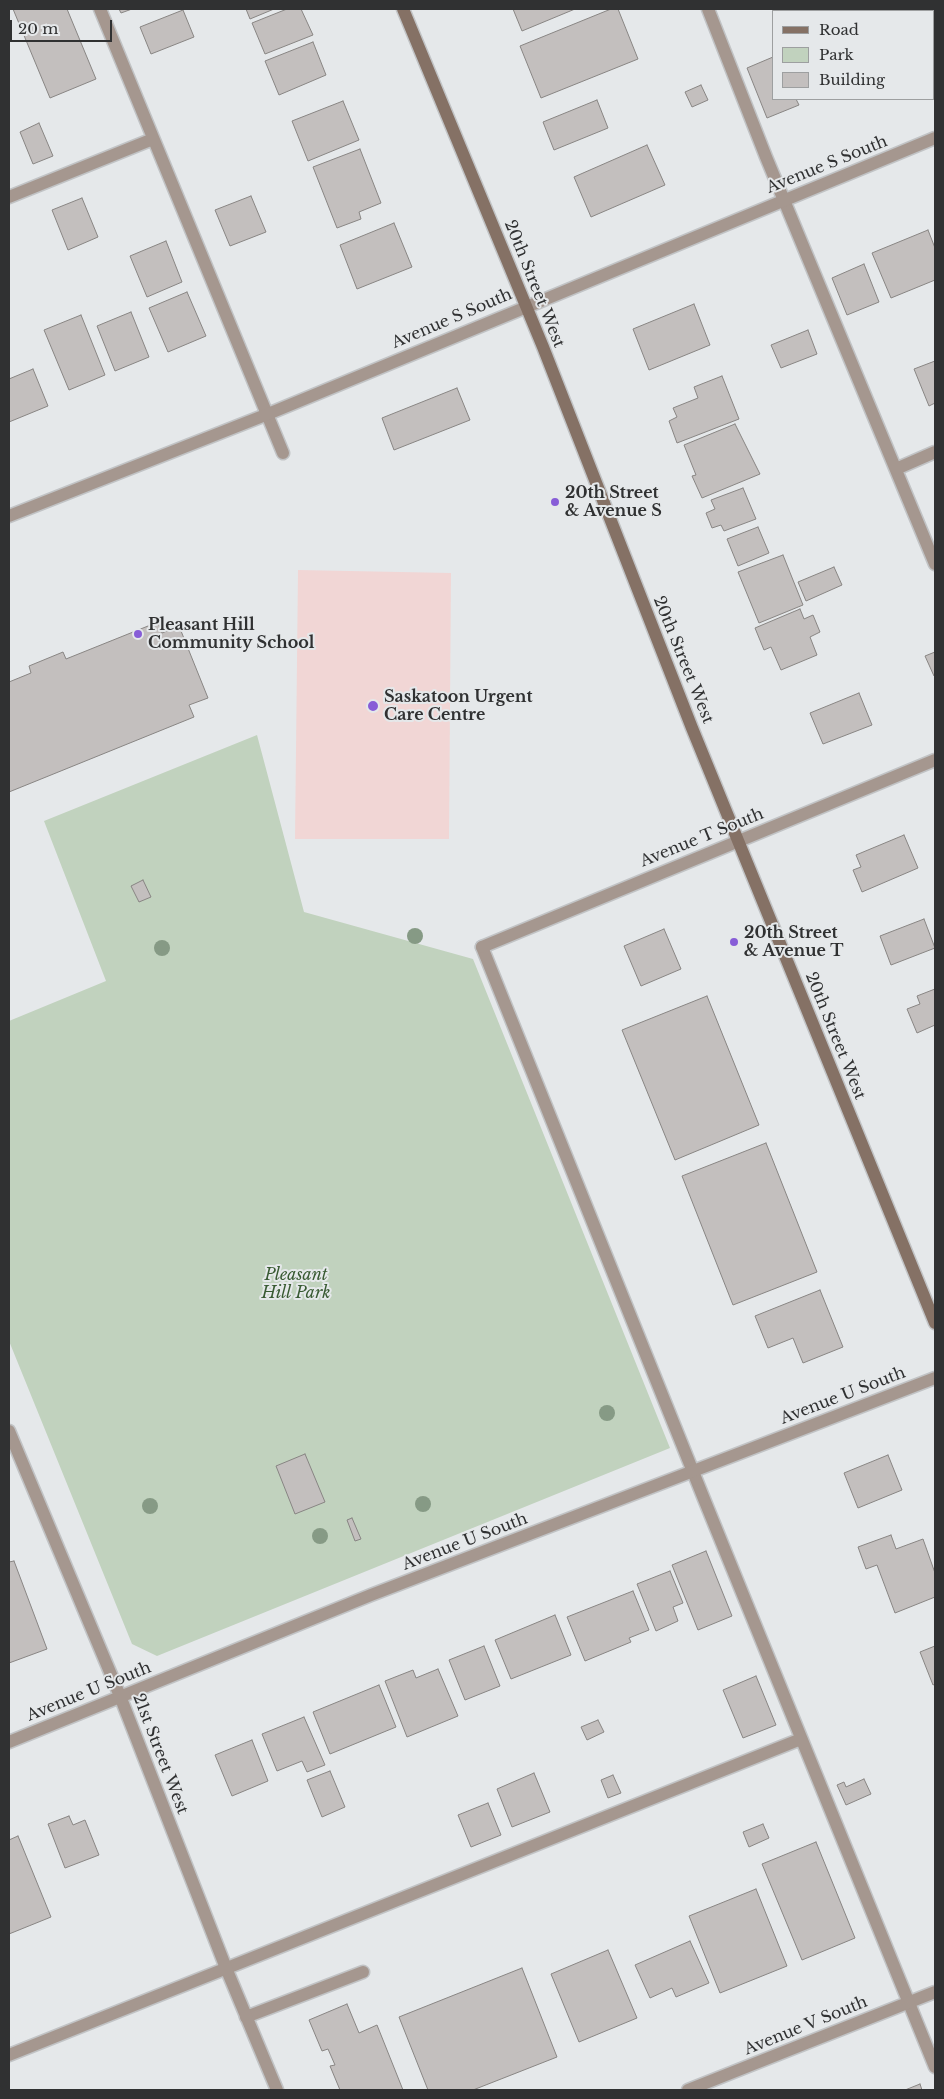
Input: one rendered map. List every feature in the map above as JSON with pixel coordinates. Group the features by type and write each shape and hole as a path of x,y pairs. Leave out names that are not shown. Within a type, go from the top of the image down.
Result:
{"main road":[{"name":"20th Street West","path":"403,9 526,306 738,840 935,1323"}],"street":[{"path":"100,9 283,453"},
{"path":"708,9 784,199 935,564"},
{"name":"Avenue S South","path":"9,516 268,414 935,138"},
{"path":"9,197 153,139"},
{"path":"896,469 935,452"},
{"name":"Avenue T South","path":"692,1471 482,947 935,760"},
{"name":"Avenue U South","path":"9,1742 120,1696 692,1471 935,1378"},
{"name":"21st Street West","path":"9,1433 120,1696 226,1968 277,2090"},
{"path":"692,1471 935,2067"},
{"path":"9,2055 801,1739"},
{"path":"246,2017 363,1972"},
{"name":"Avenue V South","path":"688,2090 935,1992"}],"shaded area":[{"name":"Saskatoon Urgent Care Centre","path":"298,570 451,573 449,839 295,839"}],"green space":[{"name":"Pleasant Hill Park","path":"257,735 304,912 473,959 670,1448 157,1656 132,1644 9,1341 9,1021 106,981 44,821"}],"building":[{"path":"13,9 67,9 96,79 50,98"},
{"path":"119,9 132,9 121,13"},
{"path":"246,9 274,9 250,19"},
{"path":"287,9 301,9 313,35 265,54 252,23"},
{"path":"513,9 575,9 522,31"},
{"path":"611,9 618,9 638,59 541,98 520,46"},
{"path":"885,9 886,10 866,10"},
{"path":"890,9 926,10 890,10"},
{"path":"183,10 194,37 151,54 140,27"},
{"path":"934,28 935,31 934,48"},
{"path":"313,42 326,75 279,95 265,61"},
{"path":"772,57 772,100 796,100 799,105 767,118 747,68"},
{"path":"701,85 708,100 692,107 685,92"},
{"path":"597,100 608,128 554,150 543,122"},
{"path":"343,101 359,140 308,161 292,121"},
{"path":"39,123 53,156 33,164 20,132"},
{"path":"647,145 665,185 591,217 574,177"},
{"path":"360,149 381,203 359,212 361,219 337,228 313,167"},
{"path":"251,196 266,232 230,246 215,210"},
{"path":"82,198 98,237 68,250 52,210"},
{"path":"394,223 412,267 357,289 340,245"},
{"path":"928,230 935,248 935,280 891,298 872,253"},
{"path":"166,241 182,282 147,297 130,256"},
{"path":"864,264 879,302 847,315 832,278"},
{"path":"187,292 206,336 168,352 149,308"},
{"path":"694,304 710,345 649,370 633,329"},
{"path":"131,312 149,357 115,371 97,326"},
{"path":"81,315 105,375 69,390 44,330"},
{"path":"808,330 817,354 781,368 771,345"},
{"path":"935,361 935,403 929,406 914,369"},
{"path":"33,369 48,406 9,422 9,379"},
{"path":"722,376 739,419 677,443 669,421 677,417 673,408 698,398 694,387"},
{"path":"457,388 470,420 394,450 382,418"},
{"path":"735,424 760,474 702,498 692,476 696,475 684,445"},
{"path":"743,488 756,519 724,531 721,525 712,528 706,513 715,509 711,500"},
{"path":"758,527 769,553 738,566 727,539"},
{"path":"783,555 803,605 759,623 738,572"},
{"path":"834,567 842,585 806,601 798,582"},
{"path":"800,609 804,619 813,615 820,632 810,637 817,655 781,670 771,647 764,650 755,628"},
{"path":"158,622 162,633 179,626 208,698 189,705 194,717 9,792 9,682 31,673 29,666 63,652 66,659"},
{"path":"935,652 935,676 934,676 925,656"},
{"path":"859,693 872,725 823,744 810,713"},
{"path":"904,835 918,868 862,892 853,870 861,867 856,855"},
{"path":"143,880 151,897 139,902 131,886"},
{"path":"924,919 935,948 891,965 880,936"},
{"path":"664,929 681,969 641,986 624,946"},
{"path":"935,989 935,1025 917,1033 907,1009 920,1004 917,996"},
{"path":"707,996 759,1125 675,1160 622,1030"},
{"path":"766,1143 817,1272 733,1305 682,1176"},
{"path":"820,1290 843,1347 803,1363 793,1338 768,1348 755,1316"},
{"path":"305,1454 325,1502 295,1514 276,1466"},
{"path":"888,1455 902,1490 858,1508 844,1473"},
{"path":"352,1518 361,1539 355,1541 347,1520"},
{"path":"891,1535 896,1549 923,1539 935,1573 935,1597 895,1613 877,1565 866,1569 858,1547"},
{"path":"706,1551 732,1616 698,1630 672,1565"},
{"path":"14,1561 47,1649 9,1663 9,1562"},
{"path":"670,1571 683,1603 673,1607 678,1621 656,1631 637,1584"},
{"path":"633,1591 649,1630 629,1638 631,1642 585,1661 567,1617"},
{"path":"555,1615 571,1655 511,1679 495,1640"},
{"path":"484,1646 500,1686 465,1700 449,1660"},
{"path":"935,1646 935,1684 933,1685 920,1652"},
{"path":"438,1669 458,1716 407,1737 385,1681 413,1670 416,1678"},
{"path":"756,1676 776,1725 743,1738 723,1690"},
{"path":"379,1685 396,1727 330,1754 313,1712"},
{"path":"304,1717 325,1765 307,1772 302,1761 277,1771 262,1734"},
{"path":"598,1720 604,1732 587,1740 581,1727"},
{"path":"252,1740 268,1781 232,1796 215,1755"},
{"path":"330,1771 345,1807 322,1817 307,1780"},
{"path":"534,1773 550,1812 512,1827 497,1789"},
{"path":"613,1775 621,1793 608,1798 601,1780"},
{"path":"864,1779 871,1794 846,1805 837,1785 844,1782 846,1787"},
{"path":"488,1803 501,1835 471,1847 458,1815"},
{"path":"69,1816 73,1825 85,1820 99,1855 65,1868 48,1824"},
{"path":"763,1824 769,1838 749,1847 743,1832"},
{"path":"18,1836 51,1917 9,1934 9,1840"},
{"path":"816,1842 855,1938 802,1960 762,1864"},
{"path":"756,1889 787,1966 720,1993 689,1916"},
{"path":"690,1941 709,1983 676,1997 672,1988 650,1998 635,1965"},
{"path":"608,1950 637,2018 579,2042 551,1974"},
{"path":"522,1968 557,2057 473,2090 428,2090 399,2017"},
{"path":"347,2004 359,2033 377,2025 403,2090 340,2090 330,2066 335,2065 328,2049 322,2051 309,2020"},
{"path":"920,2084 922,2090 905,2090"}],"place":[{"name":"20th Street & Avenue S","path":"555,502"},
{"name":"Pleasant Hill Community School","path":"138,634"},
{"name":"Saskatoon Urgent Care Centre","path":"373,706"},
{"name":"20th Street & Avenue T","path":"734,942"}]}
